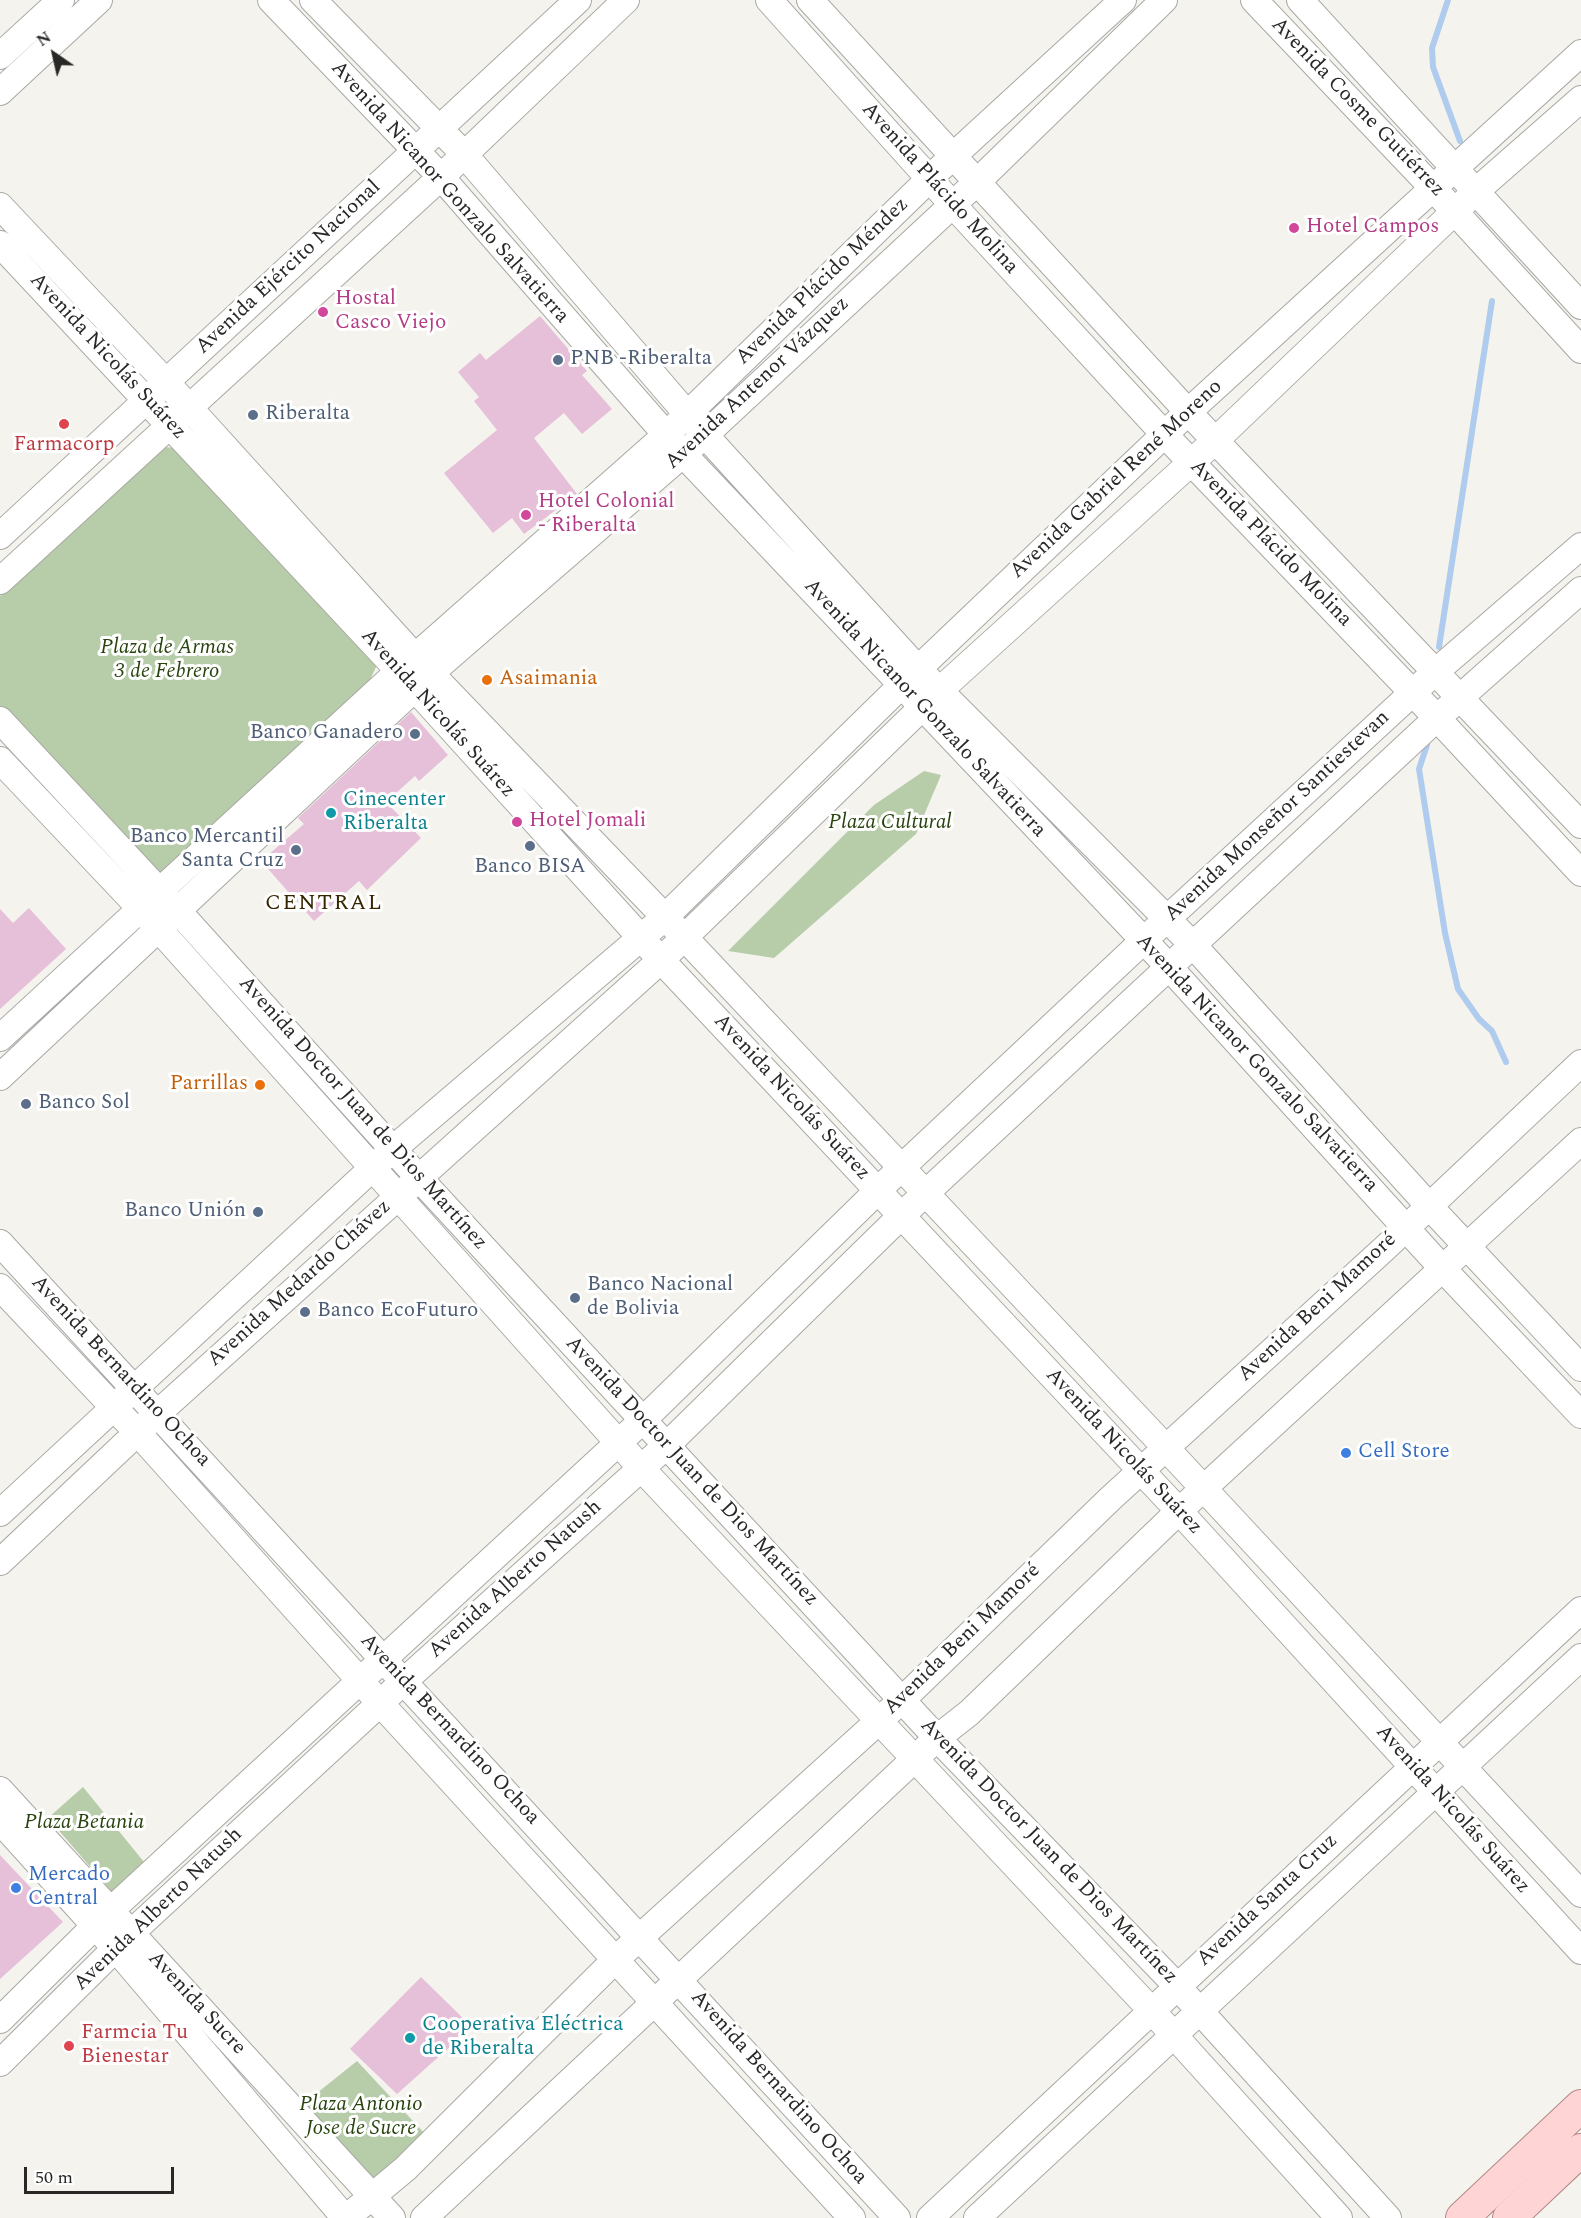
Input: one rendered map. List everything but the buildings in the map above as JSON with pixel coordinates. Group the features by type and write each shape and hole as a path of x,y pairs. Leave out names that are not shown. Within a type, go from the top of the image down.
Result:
{"main road":[{"path":"1462,2218 1581,2106"},
{"path":"1509,2218 1581,2150"}],"street":[{"path":"0,56 60,0"},
{"path":"0,92 99,0"},
{"name":"Avenida Nicanor Gonzalo Salvatierra","path":"271,0 441,177 675,444 931,699 1193,945 1429,1206 1581,1368"},
{"name":"Avenida Nicanor Gonzalo Salvatierra","path":"313,0 464,154 910,678"},
{"name":"Avenida Ejército Nacional","path":"0,536 578,0"},
{"name":"Avenida Ejército Nacional","path":"0,581 441,177 626,0"},
{"name":"Avenida Plácido Molina","path":"769,0 929,179 1165,435 1437,718 1581,873"},
{"name":"Avenida Plácido Molina","path":"810,0 1188,412 1581,825"},
{"name":"Avenida Plácido Méndez","path":"675,444 687,414 952,156 1123,0"},
{"name":"Avenida Antenor Vázquez","path":"0,1038 159,890 415,672 675,444 705,435 976,183 1164,0"},
{"name":"Avenida Cosme Gutiérrez","path":"1254,0 1434,189 1581,350"},
{"name":"Avenida Cosme Gutiérrez","path":"1300,0 1581,306"},
{"name":"Avenida Gabriel René Moreno","path":"664,918 1188,412 1581,53"},
{"name":"Avenida Gabriel René Moreno","path":"683,936 931,699 1216,440 1475,192 1581,99"},
{"name":"Avenida Nicolás Suárez","path":"0,206 189,408 640,938 1179,1511 1581,1951"},
{"name":"Avenida Nicolás Suárez","path":"0,244 171,426 415,672 683,936 1166,1448 1581,1894"},
{"name":"Avenida Monseñor Santiestevan","path":"901,1168 1412,693 1581,546"},
{"name":"Avenida Monseñor Santiestevan","path":"926,1196 1437,718 1581,590"},
{"name":"Avenida Antenor Vázquez","path":"0,1077 178,911 415,672"},
{"name":"Avenida Nicanor Gonzalo Salvatierra","path":"931,699 1143,941 1443,1269 1581,1415"},
{"name":"Avenida Doctor Juan de Dios Martínez","path":"0,720 159,890 418,1177 937,1738 1177,1986 1388,2218"},
{"name":"Avenida Doctor Juan de Dios Martínez","path":"0,759 159,929 618,1443 1152,2011 1339,2218"},
{"name":"Avenida Medardo Chávez","path":"0,1513 393,1149 664,918"},
{"name":"Avenida Medardo Chávez","path":"0,1562 158,1413 661,960 683,936"},
{"name":"Avenida Beni Mamoré","path":"346,2218 405,2169 616,1959 903,1699 1141,1471 1406,1228 1581,1063"},
{"path":"424,2218 937,1738 969,1713 1179,1511 1581,1141"},
{"name":"Avenida Alberto Natush","path":"0,2020 102,1919 643,1420 901,1168"},
{"name":"Avenida Alberto Natush","path":"0,2063 123,1941 402,1682 667,1445 901,1216 926,1196"},
{"name":"Avenida Bernardino Ochoa","path":"0,1243 402,1682 641,1937 897,2218"},
{"name":"Avenida Bernardino Ochoa","path":"0,1287 138,1433 380,1703 656,2001 852,2218"},
{"name":"Avenida Santa Cruz","path":"930,2218 1438,1741 1581,1610"},
{"name":"Avenida Santa Cruz","path":"977,2218 1172,2034 1438,1792 1581,1657"},
{"name":"Avenida Sucre","path":"0,1790 102,1919"},
{"name":"Avenida Sucre","path":"0,1821 102,1919 392,2218"},
{"name":"Avenida Sucre","path":"123,1941 346,2218"}],"green space":[{"name":"Plaza de Armas 3 de Febrero","path":"163,447 177,448 371,653 376,667 370,680 169,872 161,873 153,872 0,708 0,596 154,451"},
{"name":"Plaza Cultural","path":"924,771 941,775 916,834 774,958 728,951 874,805"},
{"name":"Plaza Betania","path":"83,1787 144,1862 112,1892 48,1818"},
{"name":"Plaza Antonio Jose de Sucre","path":"357,2061 426,2135 372,2184 302,2105"}],"waterway":[{"path":"1448,0 1432,48 1433,67 1460,141"},
{"path":"1439,647 1492,301"},
{"path":"1427,745 1419,769 1445,933 1458,989 1479,1019 1492,1031 1506,1062"}],"place":[{"name":"Hotel Campos","path":"1294,228"},
{"name":"Hostal Casco Viejo","path":"323,312"},
{"name":"PNB -Riberalta","path":"558,360"},
{"name":"Riberalta","path":"253,415"},
{"name":"Farmacorp","path":"64,424"},
{"name":"Hotel Colonial - Riberalta","path":"526,515"},
{"name":"Asaimania","path":"487,680"},
{"name":"Banco Ganadero","path":"415,734"},
{"name":"Cinecenter Riberalta","path":"331,813"},
{"name":"Hotel Jomali","path":"517,822"},
{"name":"Banco BISA","path":"530,846"},
{"name":"Banco Mercantil Santa Cruz","path":"296,850"},
{"name":"Parrillas","path":"260,1085"},
{"name":"Banco Sol","path":"26,1104"},
{"name":"Banco Unión","path":"258,1212"},
{"name":"Banco Nacional de Bolivia","path":"575,1298"},
{"name":"Banco EcoFuturo","path":"305,1312"},
{"name":"Cell Store","path":"1346,1453"},
{"name":"Mercado Central","path":"16,1888"},
{"name":"Cooperativa Eléctrica de Riberalta","path":"410,2038"},
{"name":"Farmcia Tu Bienestar","path":"69,2046"}],"district":[{"name":"CENTRAL","path":"324,905"}]}
